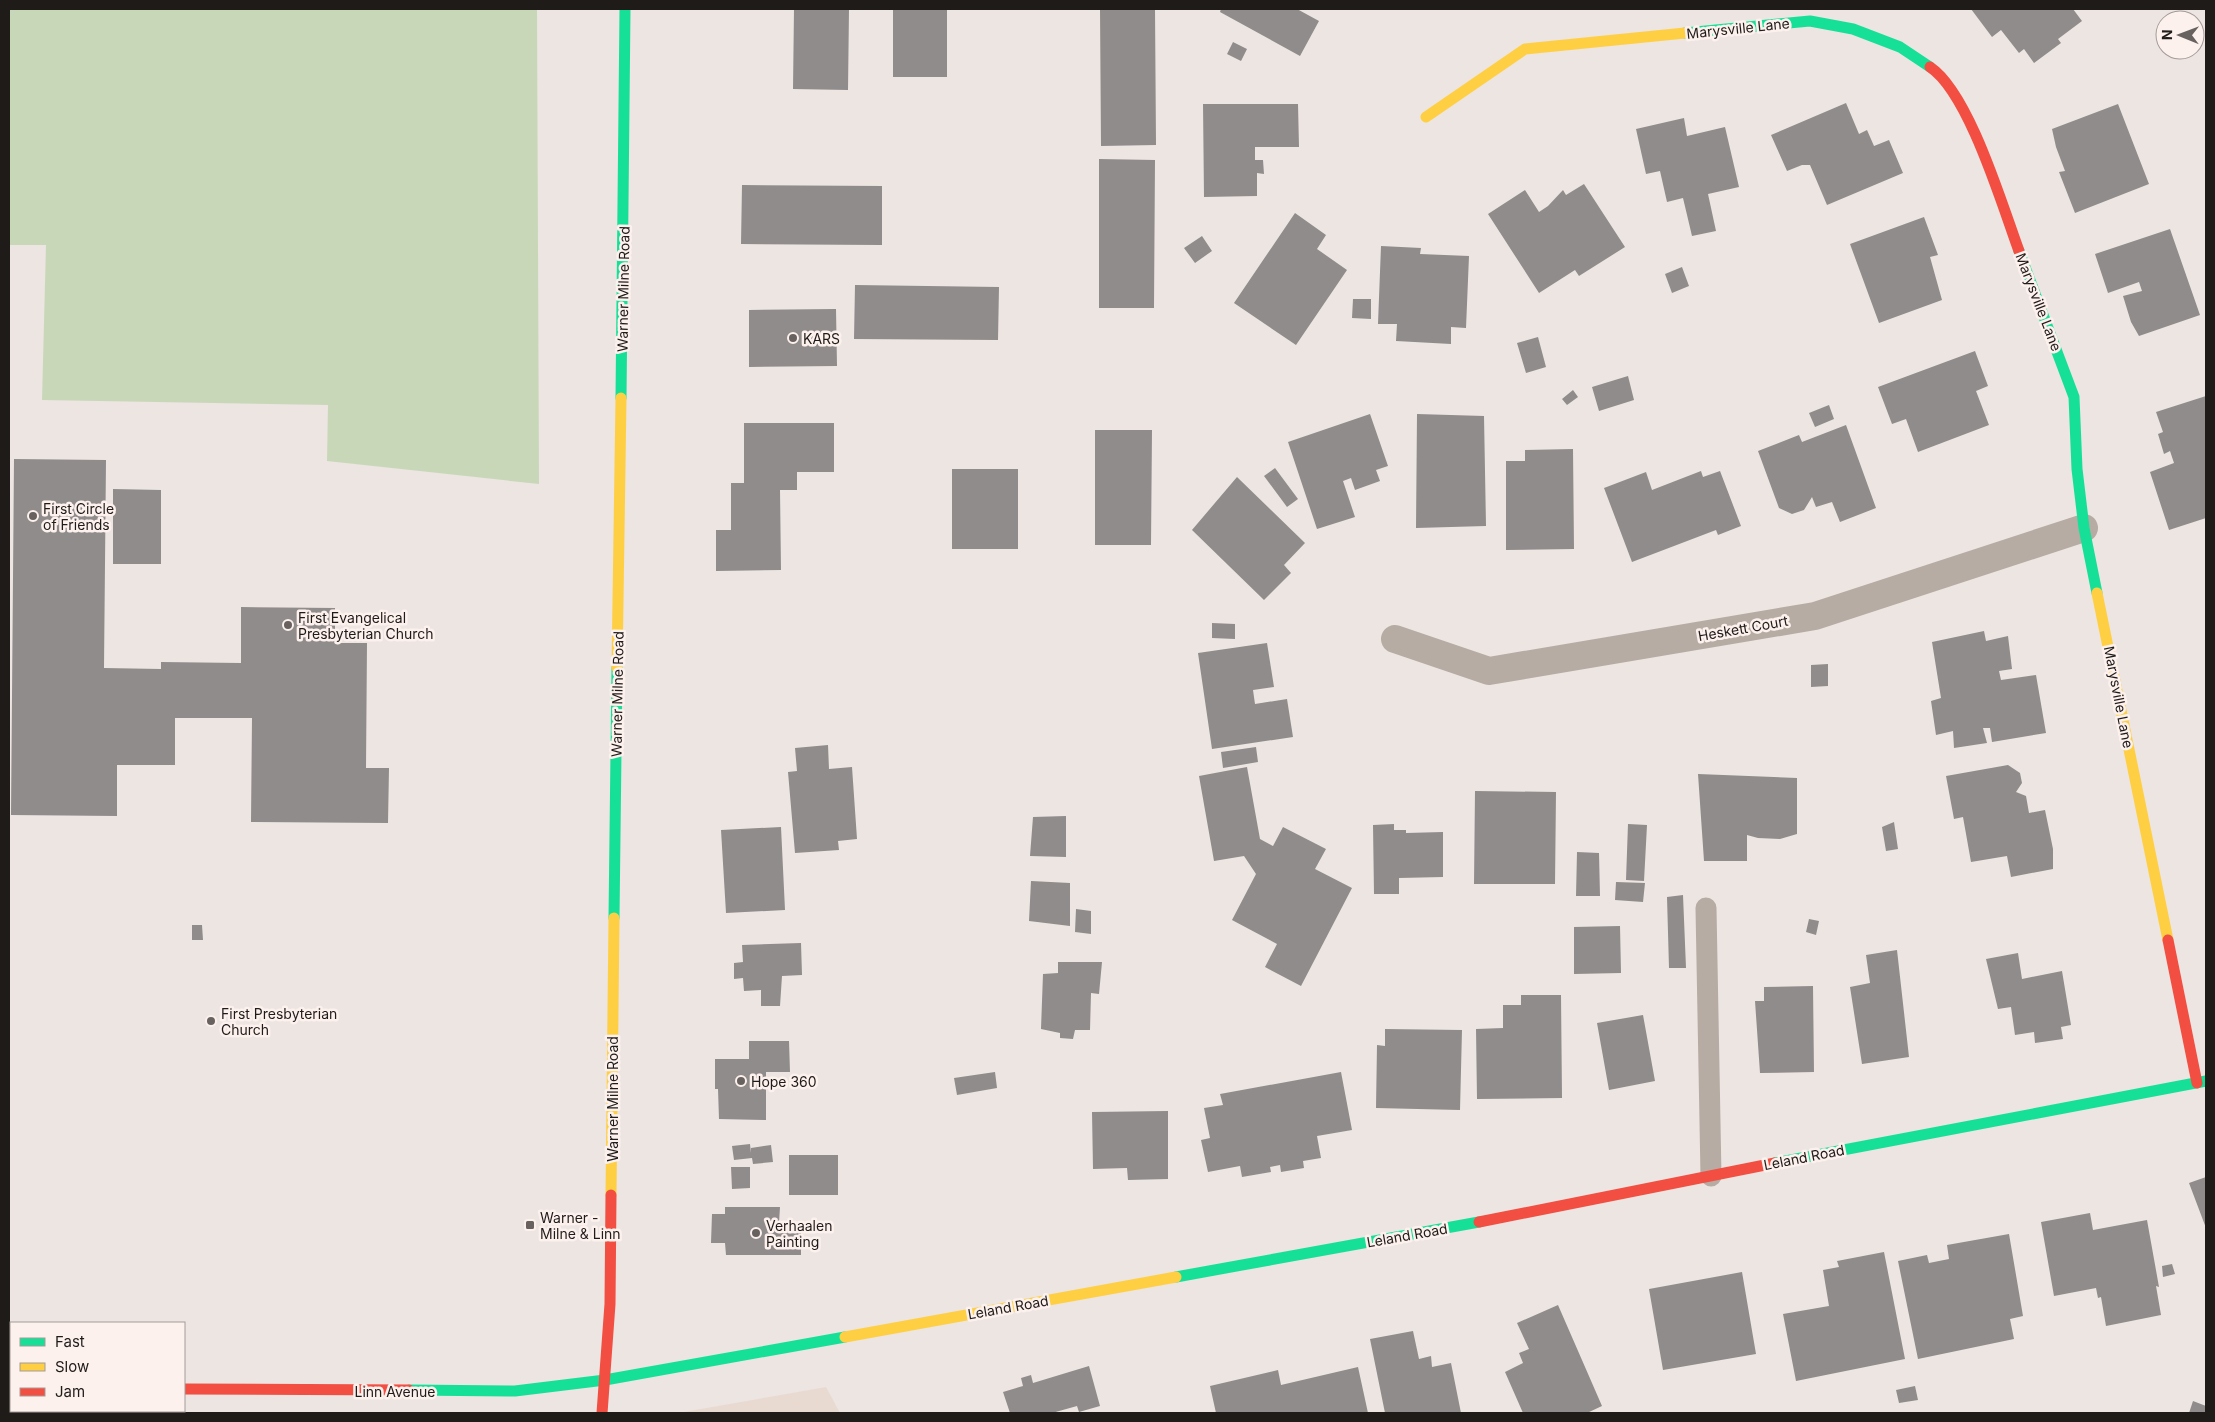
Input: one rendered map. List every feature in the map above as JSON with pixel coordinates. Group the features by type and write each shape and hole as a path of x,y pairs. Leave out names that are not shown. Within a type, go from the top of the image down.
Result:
{"main road":[{"name":"Warner Milne Road","path":"602,1413 610,1304 615,794 624,225 625,9"},
{"name":"Marysville Lane","path":"1426,117 1525,49 1810,21 1853,29 1900,47 1938,72 1967,113 2074,397 2077,470 2084,528 2202,1082"},
{"name":"Leland Road","path":"605,1380 1442,1229 2202,1082"},
{"name":"Linn Avenue","path":"185,1389 515,1391 605,1380"}],"street":[{"name":"Heskett Court","path":"1395,640 1489,670 1814,616 2084,528"}],"lane":[{"path":"1706,908 1711,1176"}],"shaded area":[{"path":"826,1387 840,1413 678,1413"}],"green space":[{"path":"9,9 537,9 539,484 327,461 328,405 42,400 46,245 9,245"}],"building":[{"path":"794,9 849,9 848,90 793,89"},
{"path":"893,9 947,9 947,77 893,77"},
{"path":"1100,9 1155,9 1156,145 1101,146"},
{"path":"1221,9 1297,9 1319,21 1300,56 1220,12"},
{"path":"1971,9 2073,9 2082,21 2058,39 2061,43 2034,63 2024,49 2019,53 2001,30 1992,37"},
{"path":"1233,42 1247,49 1241,61 1227,54"},
{"path":"1846,103 1859,134 1867,130 1874,146 1889,140 1903,173 1827,205 1810,165 1802,165 1787,171 1771,135"},
{"path":"1203,104 1298,104 1299,147 1255,147 1255,160 1263,160 1264,174 1257,173 1257,196 1204,197"},
{"path":"2118,104 2149,184 2075,213 2059,172 2065,171 2056,147 2052,129"},
{"path":"1684,118 1687,136 1725,127 1739,187 1708,194 1716,231 1692,236 1683,198 1667,202 1660,171 1646,174 1636,129"},
{"path":"1099,159 1155,160 1154,308 1099,308"},
{"path":"1584,184 1625,247 1579,276 1575,270 1539,293 1488,214 1525,190 1539,212 1548,206 1563,190 1566,195"},
{"path":"742,185 882,186 882,245 741,244"},
{"path":"1295,213 1326,235 1317,249 1347,270 1296,345 1234,303"},
{"path":"1924,217 1938,255 1930,257 1942,300 1879,323 1850,244"},
{"path":"2170,229 2200,315 2139,336 2131,322 2123,296 2142,291 2139,282 2108,293 2095,254"},
{"path":"1202,236 1212,251 1195,263 1184,248"},
{"path":"1381,246 1421,248 1420,254 1469,256 1466,328 1451,327 1451,344 1396,341 1397,324 1378,324"},
{"path":"1682,267 1689,286 1672,293 1665,274"},
{"path":"855,285 999,287 998,340 854,339"},
{"path":"1353,299 1371,299 1371,319 1352,318"},
{"name":"KARS","path":"836,309 837,366 749,367 749,310"},
{"path":"1538,337 1546,367 1526,373 1517,343"},
{"path":"1975,351 1988,386 1976,391 1989,425 1918,452 1906,419 1892,424 1878,387"},
{"path":"1628,376 1634,400 1599,411 1592,387"},
{"path":"1573,390 1578,397 1567,405 1562,399"},
{"path":"2206,396 2206,518 2169,530 2150,472 2174,463 2170,451 2164,454 2158,434 2163,432 2156,412"},
{"path":"1829,405 1834,419 1815,427 1809,413"},
{"path":"1370,414 1388,466 1376,470 1380,481 1355,490 1351,478 1343,481 1355,517 1317,529 1288,442"},
{"path":"1417,414 1484,416 1486,526 1416,528"},
{"path":"744,423 834,423 834,472 797,472 797,490 780,490 781,570 716,571 716,530 731,530 731,483 744,483"},
{"path":"1846,425 1876,508 1840,522 1832,502 1816,507 1812,497 1804,510 1792,514 1779,508 1758,451 1799,435 1802,442"},
{"path":"1095,430 1152,430 1151,545 1095,545"},
{"path":"1573,449 1574,549 1506,550 1506,461 1525,461 1525,450"},
{"name":"First Evangelical Presbyterian Church","path":"14,459 106,460 104,668 161,669 161,662 241,663 241,607 335,608 335,643 367,643 366,768 389,768 388,823 251,822 252,718 175,718 175,765 117,765 117,816 11,815"},
{"path":"1275,468 1298,499 1287,507 1264,476"},
{"path":"952,469 1018,469 1018,549 952,549"},
{"path":"1701,471 1703,477 1720,471 1741,526 1718,535 1716,530 1632,562 1604,488 1646,472 1652,490"},
{"path":"1237,477 1305,543 1284,565 1291,573 1264,600 1192,530"},
{"path":"113,489 161,490 161,564 113,564"},
{"path":"1212,623 1235,624 1235,639 1212,638"},
{"path":"1984,631 1986,641 2008,636 2012,669 1999,671 2001,680 2036,675 2046,733 1992,742 1990,728 1983,728 1987,743 1954,748 1953,731 1936,735 1931,701 1941,698 1932,642"},
{"path":"1267,643 1274,687 1253,690 1255,704 1287,699 1293,737 1212,749 1198,653"},
{"path":"1828,664 1828,686 1811,687 1811,665"},
{"path":"828,745 829,769 852,767 857,839 838,841 839,850 795,853 788,772 797,771 795,748"},
{"path":"1256,747 1258,762 1223,768 1221,752"},
{"path":"2008,765 2020,773 2022,783 2016,792 2026,796 2029,813 2045,810 2053,849 2053,869 2011,877 2007,856 1971,862 1963,817 1954,819 1946,776"},
{"path":"1247,767 1260,839 1273,846 1283,827 1326,849 1315,869 1352,888 1301,986 1265,967 1277,944 1232,920 1256,874 1244,856 1214,861 1199,776"},
{"path":"1698,774 1797,778 1797,834 1780,839 1758,838 1747,835 1747,861 1704,861"},
{"path":"1475,791 1556,792 1555,884 1474,884"},
{"path":"1066,816 1066,857 1030,856 1033,817"},
{"path":"1894,822 1898,849 1886,851 1882,827"},
{"path":"1394,824 1394,830 1406,830 1406,833 1443,832 1443,877 1399,878 1399,894 1374,894 1373,825"},
{"path":"1628,824 1647,825 1644,881 1626,880"},
{"path":"781,827 785,910 726,913 721,830"},
{"path":"1577,852 1599,853 1600,896 1576,896"},
{"path":"1031,881 1070,883 1070,926 1029,921"},
{"path":"1616,882 1645,883 1643,902 1615,900"},
{"path":"1683,895 1686,968 1669,968 1667,897"},
{"path":"1076,909 1091,911 1091,934 1075,932"},
{"path":"1809,919 1819,921 1816,935 1806,932"},
{"path":"192,925 202,925 203,940 192,940"},
{"path":"1620,926 1621,973 1574,974 1574,927"},
{"path":"801,943 802,975 782,976 780,1006 761,1006 761,990 744,991 743,978 734,979 734,963 743,962 742,945"},
{"path":"1897,950 1909,1057 1862,1064 1850,987 1870,983 1866,955"},
{"path":"2018,953 2022,979 2062,971 2071,1025 2061,1027 2063,1039 2035,1043 2034,1032 2015,1035 2011,1007 1998,1009 1986,959"},
{"path":"1058,962 1102,962 1099,994 1091,993 1090,1030 1075,1030 1073,1039 1060,1038 1060,1033 1041,1029 1043,974 1058,973"},
{"path":"1813,986 1814,1072 1760,1073 1755,1001 1764,1001 1764,987"},
{"path":"1521,995 1561,995 1562,1098 1477,1099 1476,1029 1503,1028 1503,1005 1521,1005"},
{"path":"1643,1015 1655,1081 1609,1090 1597,1023"},
{"path":"1385,1029 1462,1030 1460,1110 1376,1108 1377,1045 1385,1046"},
{"name":"Hope 360","path":"749,1041 789,1041 790,1072 766,1072 766,1120 719,1119 718,1089 715,1089 715,1059 749,1059"},
{"path":"995,1072 997,1088 957,1095 954,1078"},
{"path":"1341,1072 1352,1130 1317,1136 1321,1158 1303,1161 1304,1168 1281,1172 1280,1165 1270,1167 1271,1172 1242,1177 1240,1166 1208,1172 1201,1140 1210,1138 1204,1108 1223,1105 1220,1094"},
{"path":"1168,1111 1168,1179 1128,1180 1127,1168 1093,1169 1092,1112"},
{"path":"750,1144 751,1153 751,1148 771,1145 773,1162 753,1164 752,1158 734,1160 732,1146"},
{"path":"789,1155 838,1155 838,1195 789,1195"},
{"path":"731,1167 750,1167 750,1188 732,1189"},
{"path":"2206,1177 2206,1228 2189,1183"},
{"name":"Verhaalen Painting","path":"725,1207 780,1207 779,1223 801,1223 801,1255 726,1255 725,1243 711,1243 712,1214 725,1214"},
{"path":"2090,1213 2093,1230 2147,1220 2159,1287 2156,1286 2161,1315 2106,1326 2101,1297 2098,1298 2096,1288 2054,1296 2041,1222"},
{"path":"2009,1234 2023,1316 2010,1319 2014,1339 1918,1359 1898,1261 1927,1255 1929,1263 1949,1259 1947,1245"},
{"path":"1884,1252 1905,1359 1796,1381 1783,1314 1829,1306 1823,1270 1839,1267 1837,1261"},
{"path":"2172,1264 2175,1274 2163,1277 2162,1266"},
{"path":"1742,1272 1756,1354 1663,1370 1649,1289"},
{"path":"1558,1305 1602,1406 1587,1413 1523,1413 1505,1372 1523,1363 1519,1353 1529,1349 1517,1323"},
{"path":"1413,1331 1419,1359 1431,1356 1432,1367 1451,1363 1461,1413 1385,1413 1370,1339"},
{"path":"1089,1366 1100,1406 1079,1412 1077,1406 1052,1413 1010,1413 1003,1392 1023,1386 1021,1378 1031,1375 1033,1383"},
{"path":"1358,1367 1368,1413 1216,1413 1210,1386 1278,1370 1281,1385"},
{"path":"1915,1386 1918,1400 1899,1403 1896,1390"},
{"path":"2193,1401 2206,1406 2206,1413 2189,1413"}],"traffic: fast":[{"path":"621,398 625,9"},
{"path":"1685,33 1810,21 1853,29 1900,47 1930,67"},
{"path":"2019,251 2074,397 2077,469 2084,528 2097,593"},
{"path":"614,918 617,668"},
{"path":"1775,1163 2206,1081"},
{"path":"1176,1277 1479,1222"},
{"path":"409,1390 515,1391 605,1380 845,1337"}],"traffic: slow":[{"path":"1426,117 1525,49 1685,33"},
{"path":"617,668 621,398"},
{"path":"2097,593 2168,940"},
{"path":"611,1195 614,918"},
{"path":"845,1337 1176,1277"}],"traffic: jam":[{"path":"1930,67 1944,80 1958,100 1971,125 1994,179 2019,251"},
{"path":"2168,940 2197,1083"},
{"path":"1479,1222 1775,1163"},
{"path":"602,1413 610,1304 611,1195"},
{"path":"185,1389 409,1390"}],"place":[{"name":"KARS","path":"793,338"},
{"name":"First Circle of Friends","path":"33,516"},
{"name":"First Evangelical Presbyterian Church","path":"288,625"},
{"name":"First Presbyterian Church","path":"211,1021"},
{"name":"Hope 360","path":"741,1081"},
{"name":"Warner - Milne & Linn","path":"530,1225"},
{"name":"Verhaalen Painting","path":"756,1233"}]}
